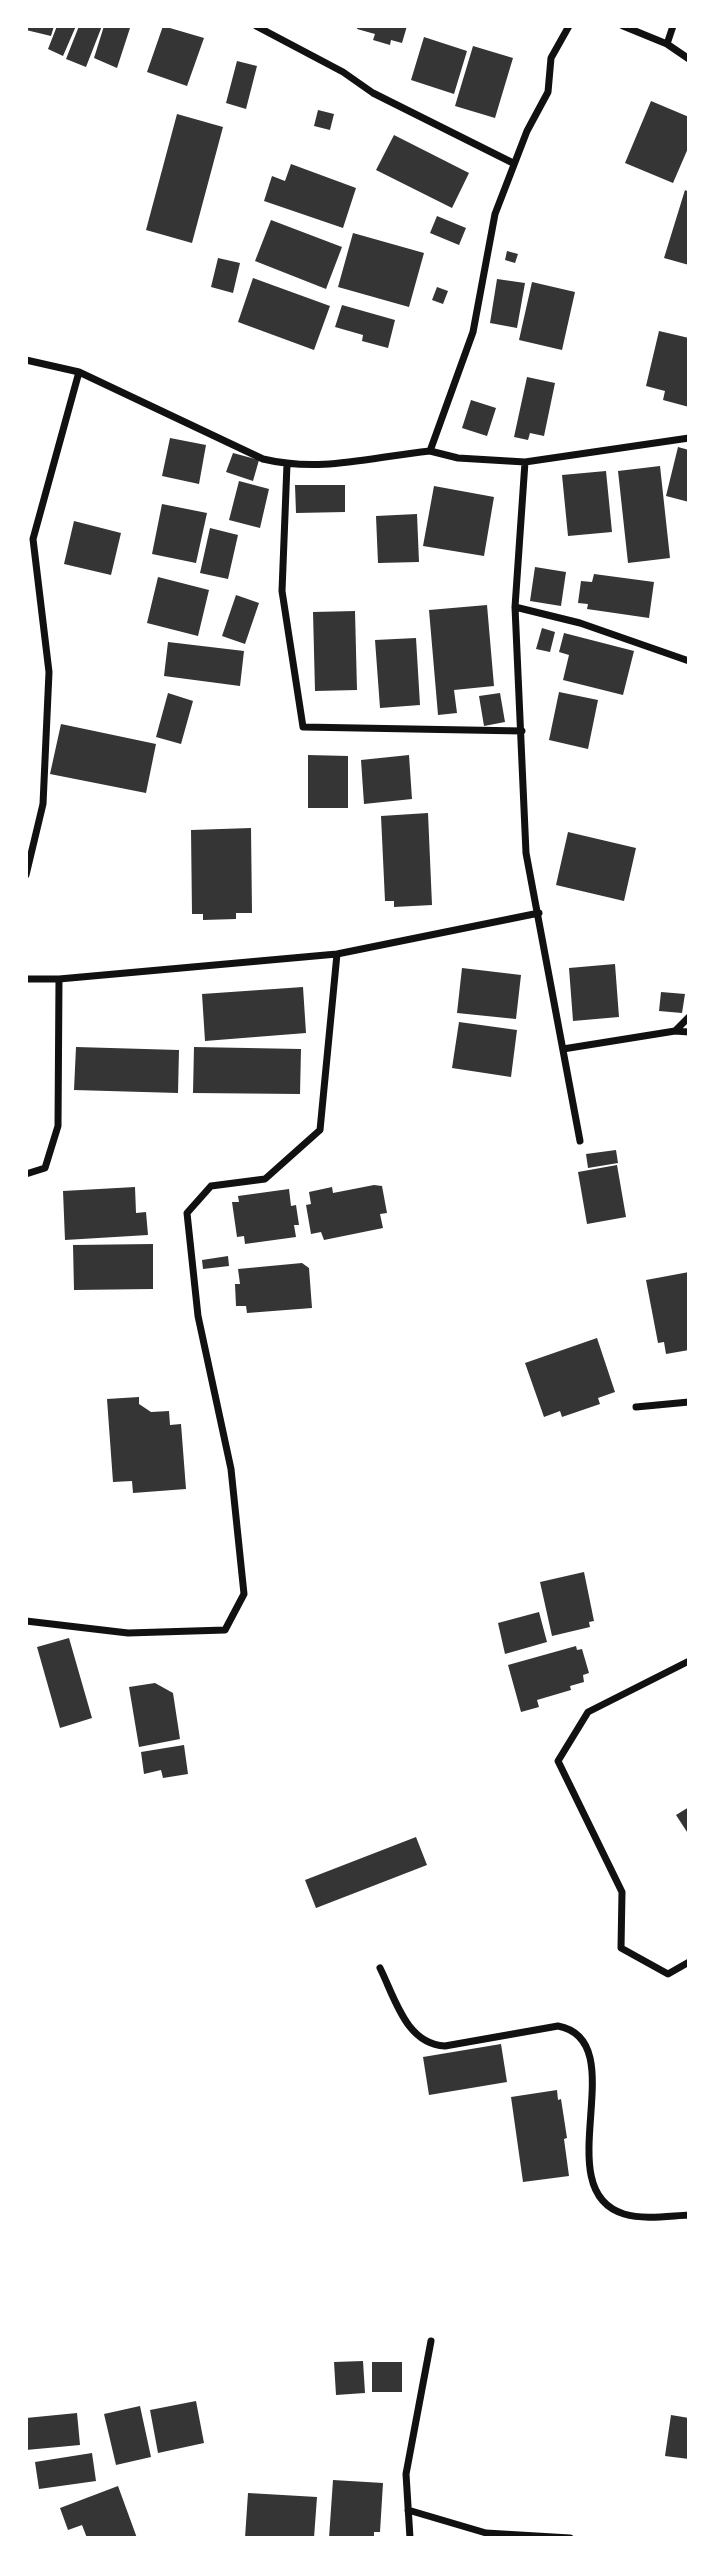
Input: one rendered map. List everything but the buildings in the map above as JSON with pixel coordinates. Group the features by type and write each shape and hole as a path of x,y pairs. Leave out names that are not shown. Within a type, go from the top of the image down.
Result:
{"street":[{"path":"256,26 343,72 373,93 513,163"},
{"path":"430,451 473,332 495,214 513,163 548,92 551,58 569,26"},
{"path":"623,26 667,44 689,59"},
{"path":"667,44 673,26"},
{"path":"26,360 79,372 263,459 287,464 331,466 378,456 430,451 458,458 525,462 689,439"},
{"path":"26,875 43,804 48,672 33,539 79,372"},
{"path":"525,462 515,607 526,853 580,1141"},
{"path":"287,464 282,591 303,727 522,731"},
{"path":"515,607 580,623 689,661"},
{"path":"26,979 59,979 337,954 539,913"},
{"path":"26,1621 128,1633 225,1630 244,1594 231,1469 198,1316 187,1213 211,1186 265,1179 320,1130 337,954"},
{"path":"26,1174 45,1168 58,1126 59,979"},
{"path":"675,1031 689,1017"},
{"path":"563,1049 675,1031 689,1032"},
{"path":"636,1407 689,1402"},
{"path":"689,1661 588,1712 558,1761 622,1892 621,1948 668,1974 689,1962"},
{"path":"380,1968 413,2033 432,2045 445,2046 558,2026 570,2028 582,2037 593,2074 588,2156 594,2187 608,2206 624,2214 651,2217 689,2215"},
{"path":"410,2538 406,2474 431,2341"},
{"path":"408,2510 486,2533 570,2538"}]}
